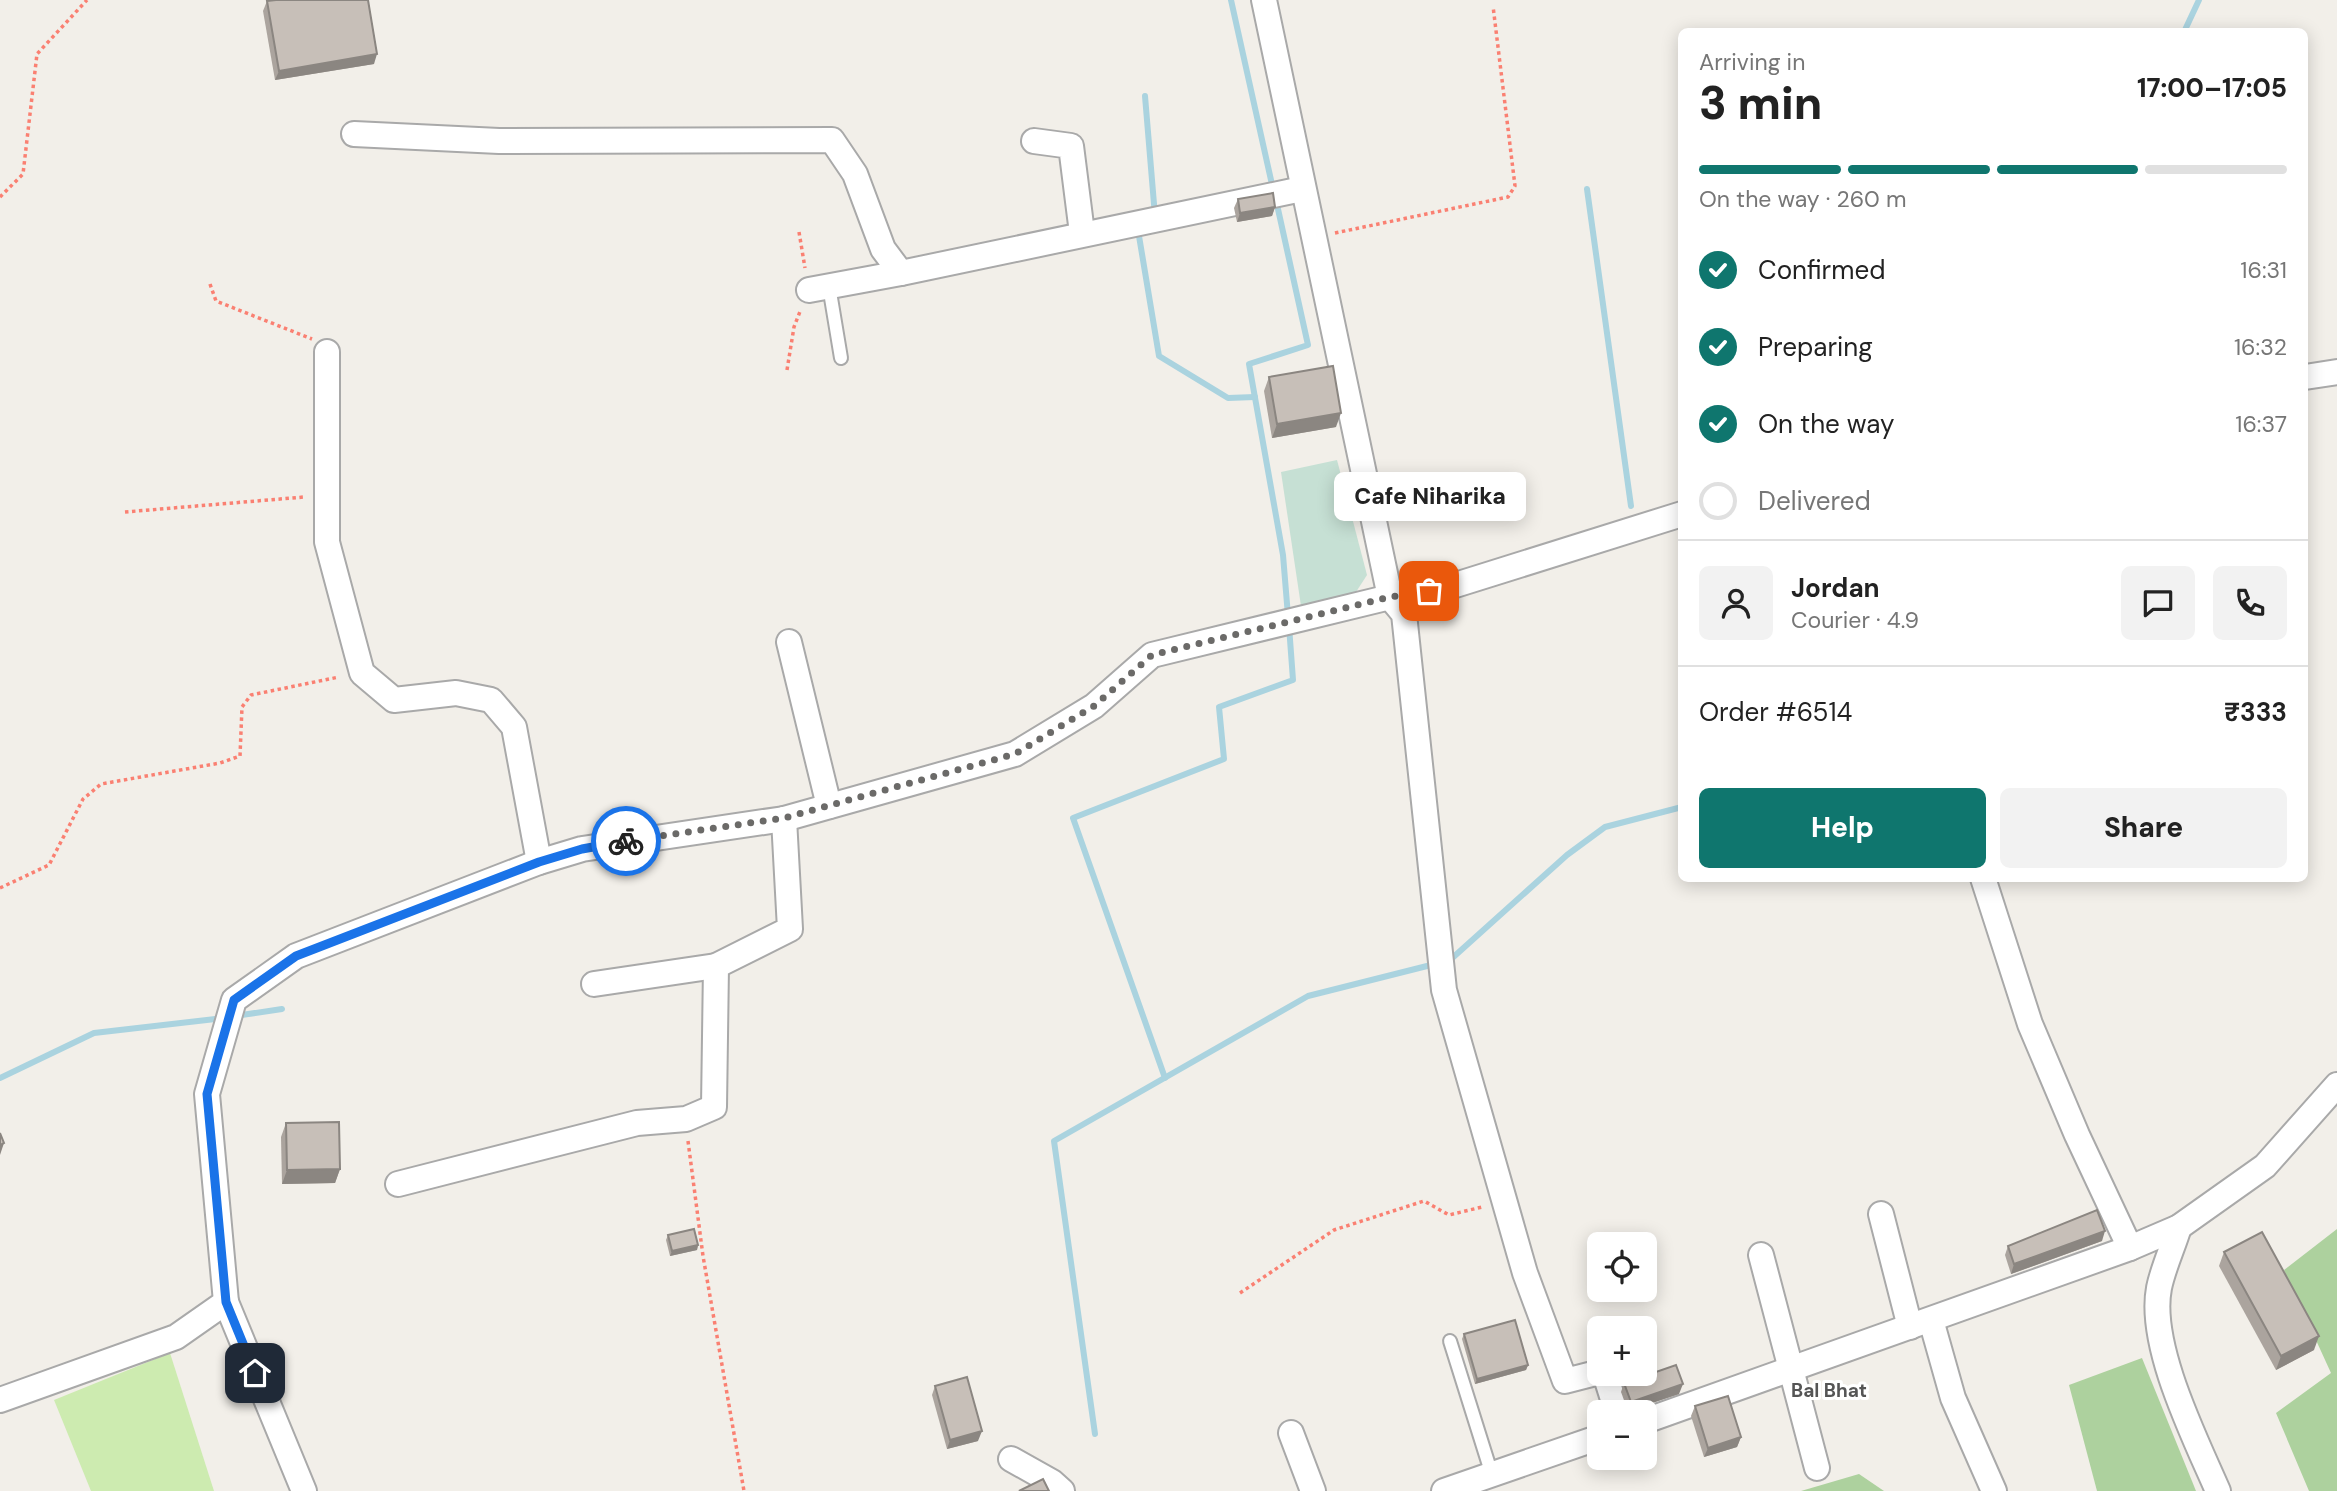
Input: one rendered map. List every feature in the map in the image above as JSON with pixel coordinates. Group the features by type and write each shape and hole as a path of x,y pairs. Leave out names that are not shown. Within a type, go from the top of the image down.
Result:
{"street":[{"path":"1264,0 1312,238 1390,597 1404,614 1444,990 1525,1273 1565,1381 1587,1375"},
{"path":"354,134 499,141 832,140 855,174 883,249 901,273"},
{"path":"1034,141 1071,146 1082,233"},
{"path":"819,288 1302,189"},
{"path":"327,352 327,542 362,673 394,700 456,693 491,700 514,727 539,862"},
{"path":"2308,377 2337,372"},
{"path":"304,1491 226,1302 207,1094 234,1000 296,956 539,862 582,849 784,818 1015,754 1094,706 1152,655 1390,597 1449,587 1678,515"},
{"path":"789,642 829,806"},
{"path":"594,984 716,966 790,929 784,818"},
{"path":"1984,882 2030,1024 2077,1135 2130,1248"},
{"path":"398,1184 636,1123 686,1119 714,1107 716,966"},
{"path":"1657,1417 2130,1248 2179,1227 2265,1167 2337,1085"},
{"path":"1881,1214 1920,1323 1994,1491"},
{"path":"2179,1227 2159,1289 2157,1329 2188,1422 2218,1491"},
{"path":"1761,1255 1817,1468"},
{"path":"0,1400 176,1337 226,1302"},
{"path":"1291,1433 1313,1491"},
{"path":"1444,1491 1587,1442"},
{"path":"1011,1459 1052,1482 1062,1491"}],"lane":[{"path":"819,288 841,358"},
{"path":"1450,1341 1492,1475"}],"path":[{"path":"0,197 23,174 37,54 87,0"},
{"path":"1312,238 1508,197 1515,186 1493,6"},
{"path":"787,369 794,327 819,288 799,232"},
{"path":"210,284 216,300 315,341 327,352"},
{"path":"125,512 327,495"},
{"path":"0,888 49,865 83,799 101,784 220,763 240,756 242,707 251,695 362,673"},
{"path":"686,1119 703,1256 744,1491"},
{"path":"1240,1293 1334,1230 1424,1201 1449,1216 1505,1202"}],"green space":[{"path":"1337,460 1367,575 1356,592 1301,606 1281,472"},
{"path":"2337,1229 2337,1491 2309,1491 2276,1413 2331,1373 2284,1270"},
{"path":"170,1353 214,1491 91,1491 54,1400"},
{"path":"2142,1358 2196,1491 2097,1491 2069,1385"},
{"path":"1859,1474 1884,1491 1801,1491"}],"building":[{"path":"368,0 377,54 279,71 267,1"},
{"path":"1273,193 1275,207 1240,213 1238,199"},
{"path":"1333,366 1341,413 1277,424 1269,377"},
{"path":"339,1122 340,1169 287,1170 286,1123"},
{"path":"2097,1210 2105,1231 2014,1264 2008,1246"},
{"path":"694,1229 698,1245 672,1251 668,1235"},
{"path":"2262,1232 2319,1336 2281,1356 2224,1252"},
{"path":"1515,1320 1528,1365 1477,1379 1464,1334"},
{"path":"1676,1365 1683,1384 1630,1400 1625,1386 1657,1386 1657,1372"},
{"path":"967,1377 982,1431 950,1440 935,1386"},
{"path":"1728,1396 1741,1437 1708,1448 1695,1406"},
{"path":"1043,1479 1049,1491 1019,1491"}],"waterway":[{"path":"1231,0 1273,189"},
{"path":"2186,28 2199,0"},
{"path":"1145,96 1155,216"},
{"path":"1587,189 1631,506"},
{"path":"1276,200 1308,345 1249,364 1283,555 1288,616"},
{"path":"1138,230 1159,356 1228,398 1255,397"},
{"path":"1165,1078 1073,818 1224,759 1219,707 1293,680 1289,626"},
{"path":"1449,961 1567,855 1605,827 1678,808"},
{"path":"1095,1434 1054,1141 1308,996 1435,964"},
{"path":"235,1016 282,1009"},
{"path":"0,1078 94,1033 224,1018"}],"way so far":[{"path":"626,841 784,818 1015,754 1094,706 1152,655 1390,597 1429,591"}],"place":[{"name":"Cafe Niharika","path":"1429,591"}],"district":[{"name":"Bal Bhat","path":"1829,1390"}],"route":[{"path":"255,1373 226,1302 207,1094 234,1000 296,956 539,862 582,849 626,841"}]}
